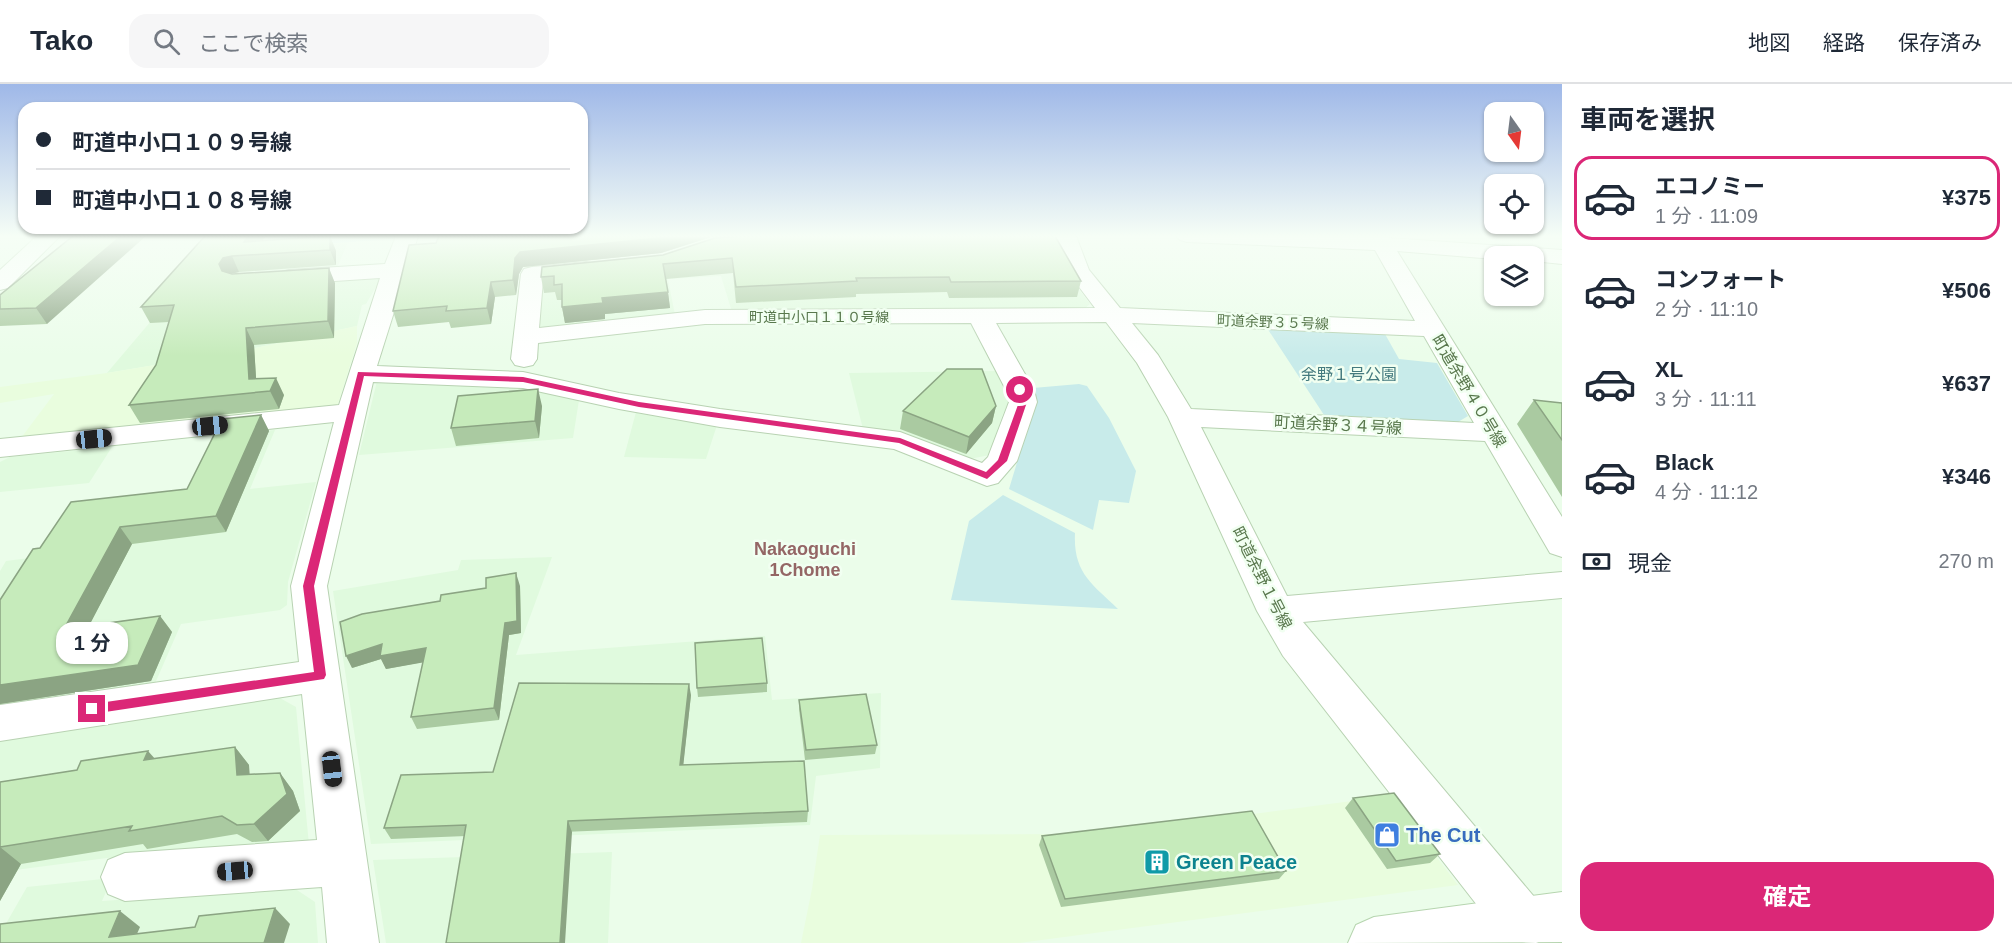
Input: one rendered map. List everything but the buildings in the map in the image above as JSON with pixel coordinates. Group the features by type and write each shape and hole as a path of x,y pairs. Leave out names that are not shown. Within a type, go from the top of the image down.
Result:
{"street":[{"path":"263,279 306,276"},
{"path":"353,943 309,586 361,374 393,276"},
{"path":"523,380 532,276"},
{"name":"町道余野１号線","path":"1082,276 1149,361 1182,417 1276,611 1297,645 1542,920"},
{"name":"町道余野４０号線","path":"1401,276 1562,545"},
{"name":"町道中小口１１０号線","path":"526,337 705,317 1113,315"},
{"name":"町道余野３５号線","path":"1113,315 1432,329"},
{"path":"361,374 523,380 620,401 900,441 987,476 1002,461 1023,402 1020,390 980,316"},
{"path":"0,448 351,412"},
{"name":"町道余野３４号線","path":"1182,417 1495,434"},
{"path":"1276,611 1562,585"},
{"path":"0,723 320,675"},
{"path":"125,877 343,862"},
{"path":"1374,943 1542,920"}],"shaded area":[{"path":"189,276 372,276 380,280 366,304 362,305 357,326 251,349 107,373"},
{"path":"583,276 719,276 668,279 675,315 549,329 539,326 541,282"},
{"path":"721,276 1069,276 1090,304 1084,309 732,312"},
{"path":"357,326 357,343 337,407 152,423 21,438 54,394 0,403 0,387 107,373 251,349"},
{"path":"998,371 1011,398 1002,416 990,455 969,459 905,433 863,429 849,373"},
{"path":"377,381 531,388 579,400 573,438 359,455"},
{"path":"636,412 717,425 706,459 624,457"},
{"path":"275,430 250,489 316,482 288,582 287,605 280,610 181,624 153,688 36,705 0,602 0,571 6,561 37,557 192,495 222,435"},
{"path":"112,447 89,483 0,492 0,462 10,457"},
{"path":"552,557 516,655 765,636 772,700 881,693 880,768 816,776 810,825 371,844 333,591 458,570 461,560"},
{"path":"280,698 296,707 309,845 107,858 0,872 0,740"},
{"path":"1390,796 1458,885 1019,943 801,943 820,835 1079,834 1147,828"},
{"path":"612,852 608,943 386,943 373,860"},
{"path":"112,878 102,901 294,888 315,902 318,943 0,943 0,934 27,887"}],"green space":[{"name":"余野１号公園","path":"1267,328 1385,334 1399,359 1437,363 1468,416 1458,422 1324,415"},
{"path":"1079,384 1087,386 1109,418 1136,471 1129,503 1099,500 1093,530 1009,489 1029,423 1033,388"},
{"path":"1003,495 1075,533 1077,558 1086,577 1118,609 951,600 969,521"}],"place":[{"name":"The Cut","path":"1387,835"},
{"name":"Green Peace","path":"1157,862"}],"district":[{"name":"Nakaoguchi 1Chome","path":"805,559"}],"route":[{"path":"92,709 320,675 309,586 361,374 523,380 639,405 900,441 987,476 1002,461 1015,419 1023,402 1020,390"}]}
